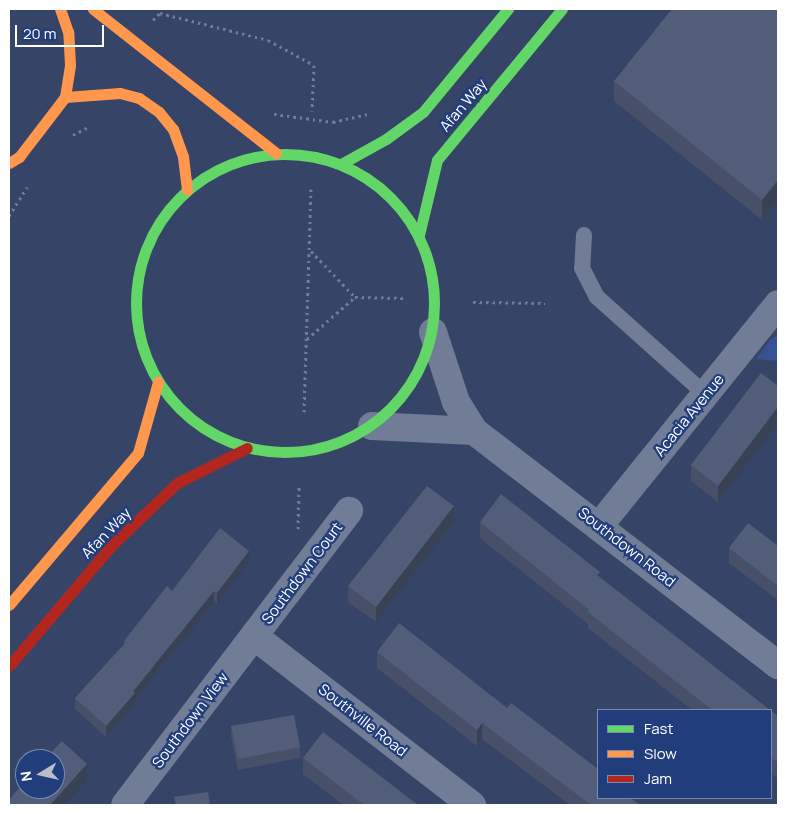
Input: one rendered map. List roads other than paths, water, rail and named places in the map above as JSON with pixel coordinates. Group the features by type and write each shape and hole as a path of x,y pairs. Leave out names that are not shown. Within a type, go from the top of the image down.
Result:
{"main road":[{"path":"9,163 19,157 65,96 70,65 68,32 60,9"},
{"path":"93,9 276,153"},
{"name":"Afan Way","path":"341,164 386,139 423,112 508,9"},
{"name":"Afan Way","path":"419,235 437,160 562,9"},
{"path":"65,96 120,93 139,98 160,112 173,129 183,157 187,190"},
{"path":"276,153 309,155 341,164 372,181 399,205 419,235 431,266 435,299 433,332 424,360 411,385 394,407 372,426 343,442 312,451 280,453 247,448 221,439 196,424 175,405 158,382 143,350 136,316 137,281 147,247 159,224 187,190 206,175 228,164 276,153"},
{"name":"Afan Way","path":"9,605 138,453 158,382"},
{"name":"Afan Way","path":"9,666 111,546 177,483 247,448"}],"street":[{"name":"Acacia Avenue","path":"599,526 778,304"},
{"name":"Southdown Road","path":"433,332 456,402 474,431 778,665"},
{"path":"372,426 474,431"},
{"name":"Southdown Court","path":"254,636 349,511"},
{"name":"Southdown View","path":"125,805 254,636"},
{"name":"Southville Road","path":"254,636 472,805"}],"lane":[{"path":"584,235 582,268 597,297 705,394"}]}
